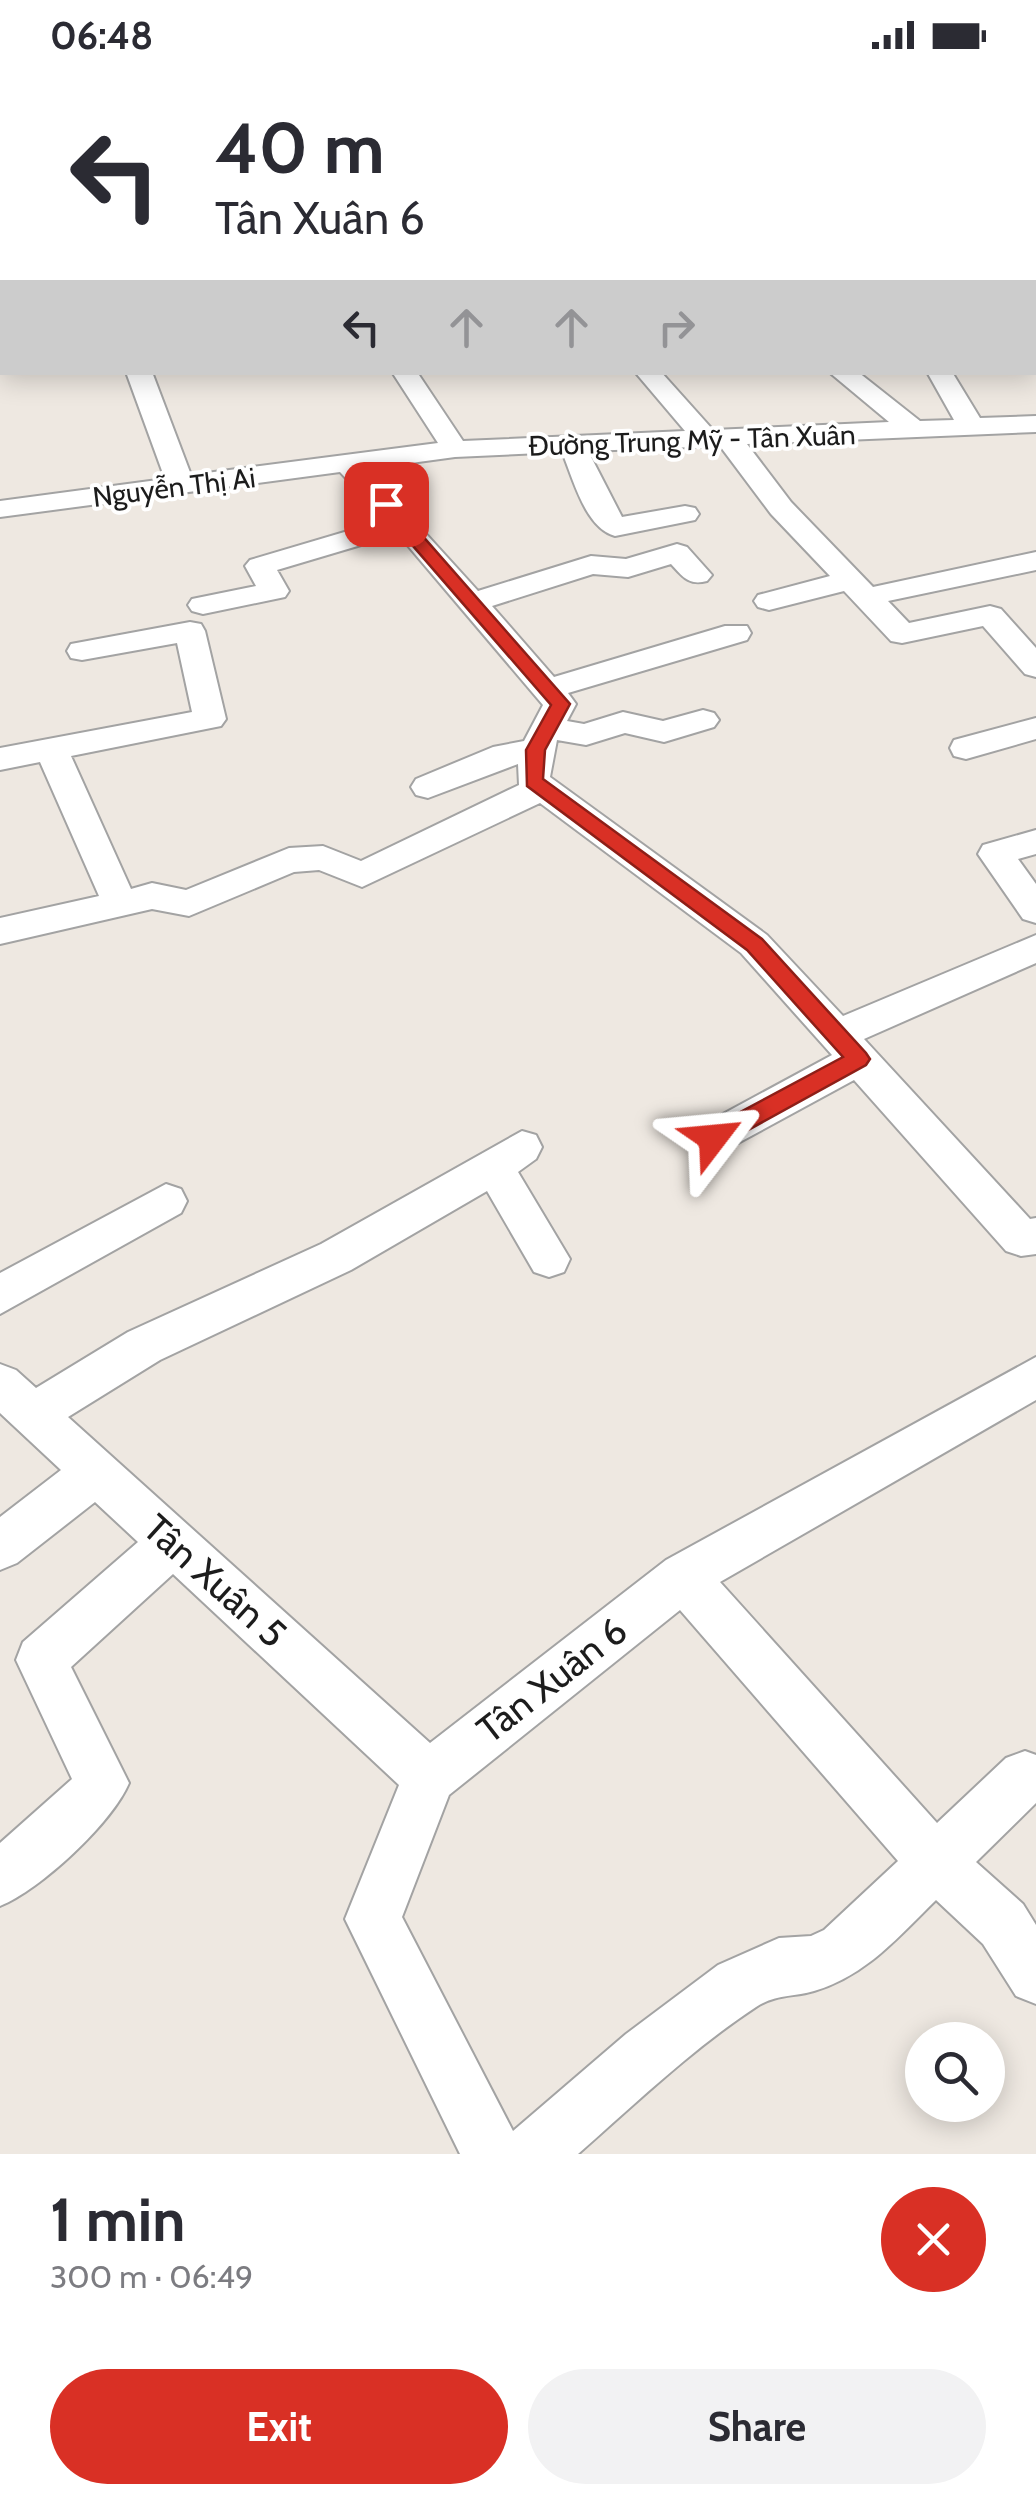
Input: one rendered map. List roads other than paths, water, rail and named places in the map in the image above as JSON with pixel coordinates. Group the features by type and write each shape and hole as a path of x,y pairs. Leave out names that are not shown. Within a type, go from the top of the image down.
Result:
{"street":[{"path":"140,375 182,487"},
{"path":"406,375 456,449"},
{"path":"650,375 718,440 902,634 990,615 1036,667"},
{"path":"845,375 916,431"},
{"path":"940,375 972,428"},
{"name":"Đường Trung Mỹ - Tân Xuân","path":"349,466 456,449 1036,424"},
{"path":"572,445 600,508 633,551"},
{"path":"349,466 560,704 541,739 534,781 754,944 1031,1244"},
{"name":"Nguyễn Thị Ai","path":"0,510 349,466"},
{"path":"614,527 685,514"},
{"path":"203,605 274,591 260,566 404,524"},
{"path":"473,602 591,565 628,568 676,552 697,575"},
{"path":"769,602 1036,561"},
{"path":"0,759 210,719 190,631 82,651"},
{"path":"548,689 736,634"},
{"path":"428,786 541,739 586,735 623,722 664,732 702,720"},
{"path":"966,748 1036,728"},
{"path":"51,749 120,904"},
{"path":"0,931 152,896 189,903 289,860 323,858 362,875 542,788"},
{"path":"1036,842 995,854 1036,910"},
{"path":"713,1138 848,1047 1036,948"},
{"path":"16,1399 144,1346 336,1258 508,1157 549,1259"},
{"path":"0,1295 166,1201"},
{"name":"Tân Xuân 6","path":"429,1777 683,1578 1036,1377"},
{"name":"Tân Xuân 5","path":"16,1399 429,1777"},
{"path":"0,1547 96,1472"},
{"path":"0,1878 88,1802 102,1783 41,1660 172,1542"},
{"path":"683,1578 936,1863 1003,1924 1036,1976"},
{"path":"429,1777 373,1919 492,2154"},
{"path":"532,2154 647,2055 738,1985 779,1966 812,1964 844,1950 1026,1778"}]}
